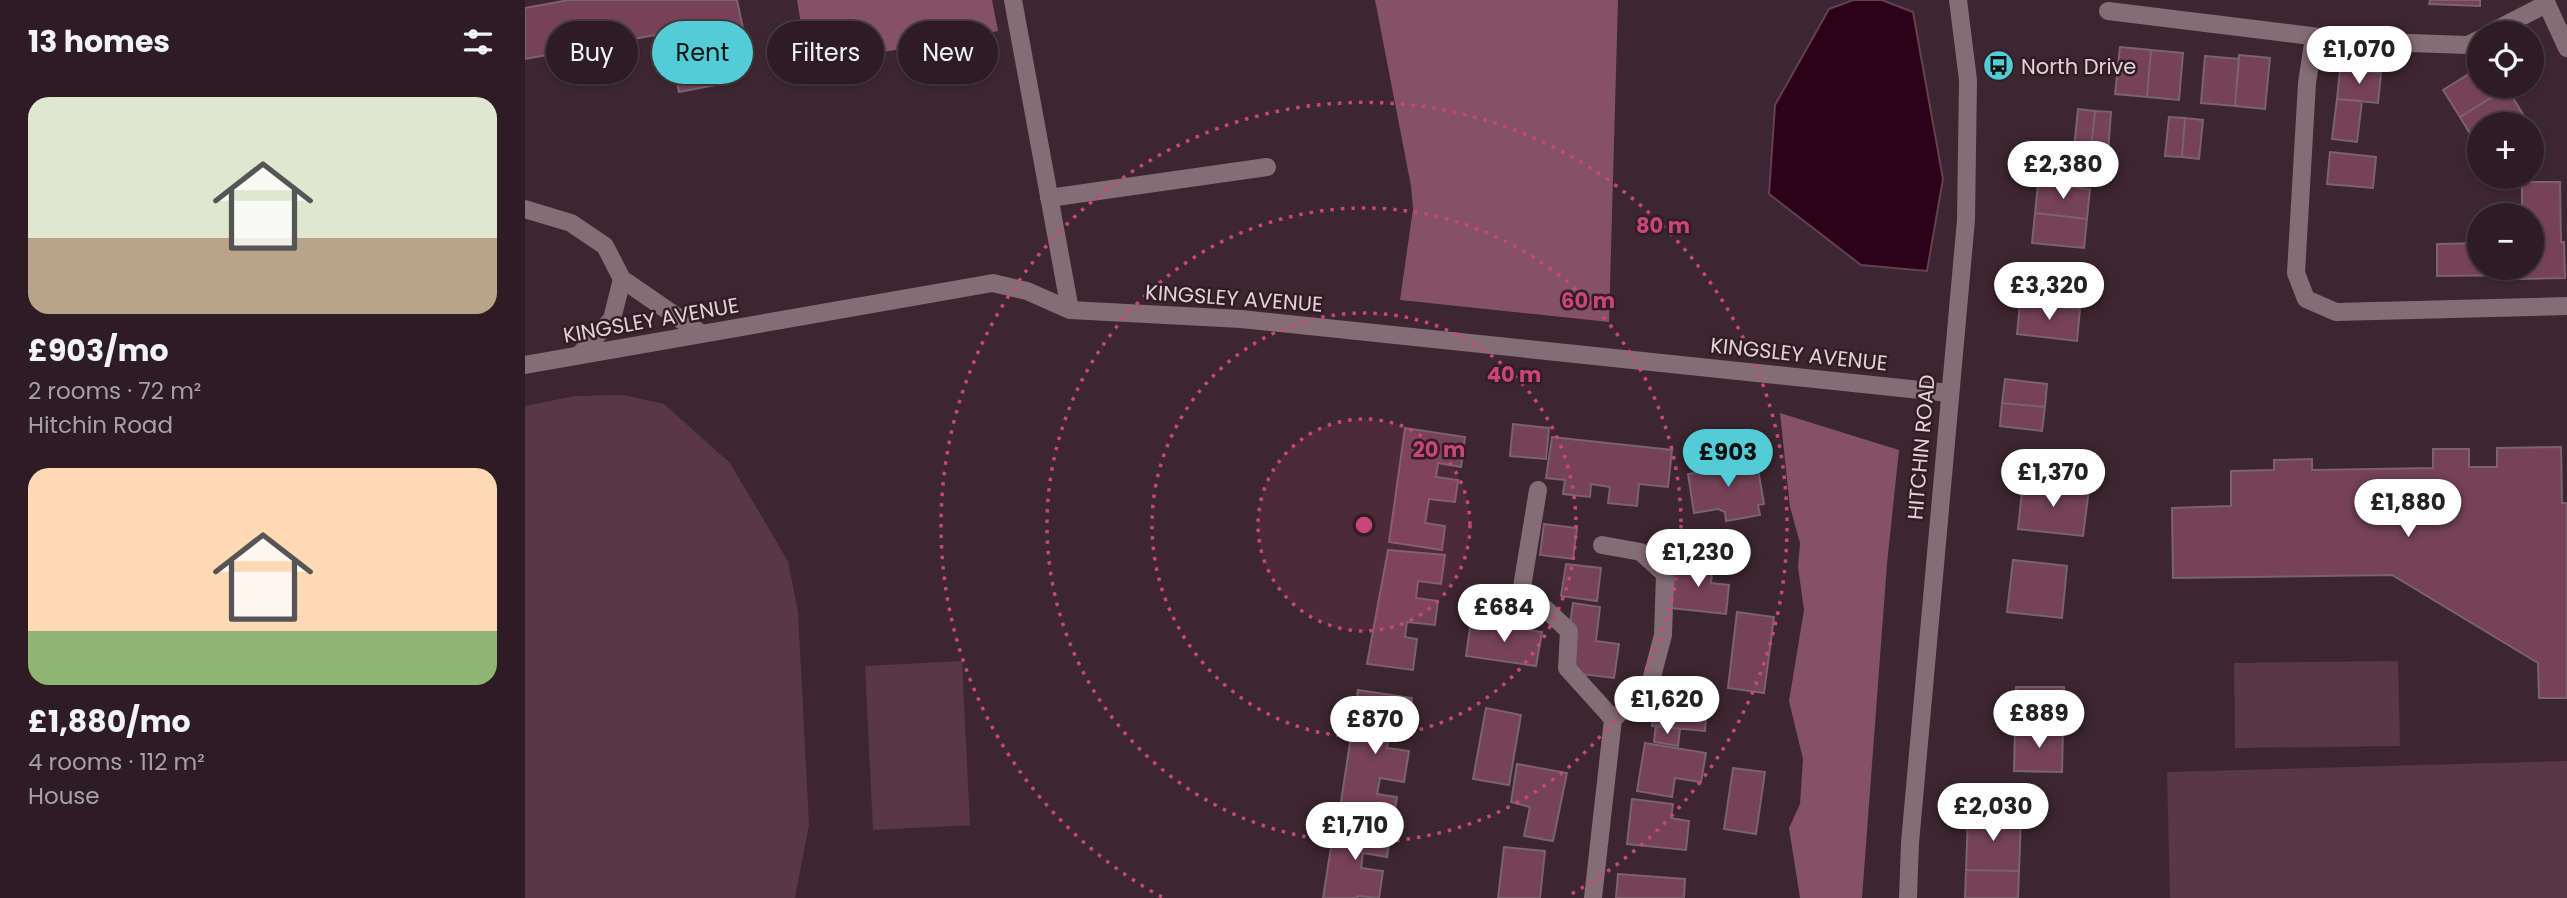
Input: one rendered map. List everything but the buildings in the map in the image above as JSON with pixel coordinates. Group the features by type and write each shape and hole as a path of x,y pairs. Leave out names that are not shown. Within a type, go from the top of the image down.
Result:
{"street":[{"path":"1013,0 1070,310"},
{"name":"HITCHIN ROAD","path":"1908,898 1910,843 1966,220 1968,80 1958,0"},
{"path":"2512,21 2546,2 2567,48"},
{"path":"2108,12 2352,41 2467,45"},
{"path":"2314,37 2307,83 2296,273 2306,299 2336,312 2567,306"},
{"path":"1049,198 1267,167"},
{"path":"525,209 571,223 605,246 622,279 702,334"},
{"path":"579,355 612,319 622,279"},
{"name":"KINGSLEY AVENUE","path":"525,365 993,283 1027,291 1070,310 1241,318 1949,393"},
{"path":"1538,490 1522,587 1569,631 1567,668 1613,719"},
{"path":"1593,898 1613,719 1649,688 1663,635 1665,574 1641,552 1602,545"}],"shaded area":[{"path":"797,0 992,0 996,21 898,21 898,49 884,52 884,21 800,21"},
{"path":"1375,0 1618,0 1609,322 1400,300 1413,209 1411,186"},
{"path":"1853,0 1882,0 1913,12 1943,179 1927,271 1861,265 1769,194 1775,105 1829,9"},
{"path":"624,395 664,404 730,463 788,561 798,612 809,825 795,898 525,898 525,406 575,396"},
{"path":"1780,413 1899,450 1887,564 1862,898 1800,898 1789,828 1800,804 1803,759 1789,701 1804,610 1798,567 1800,543 1790,507"},
{"path":"962,661 970,825 873,830 865,666"},
{"path":"2398,661 2400,746 2235,748 2234,663"},
{"path":"2567,761 2567,898 2170,898 2167,772"}],"place":[{"name":"North Drive","path":"1998,66"}]}
